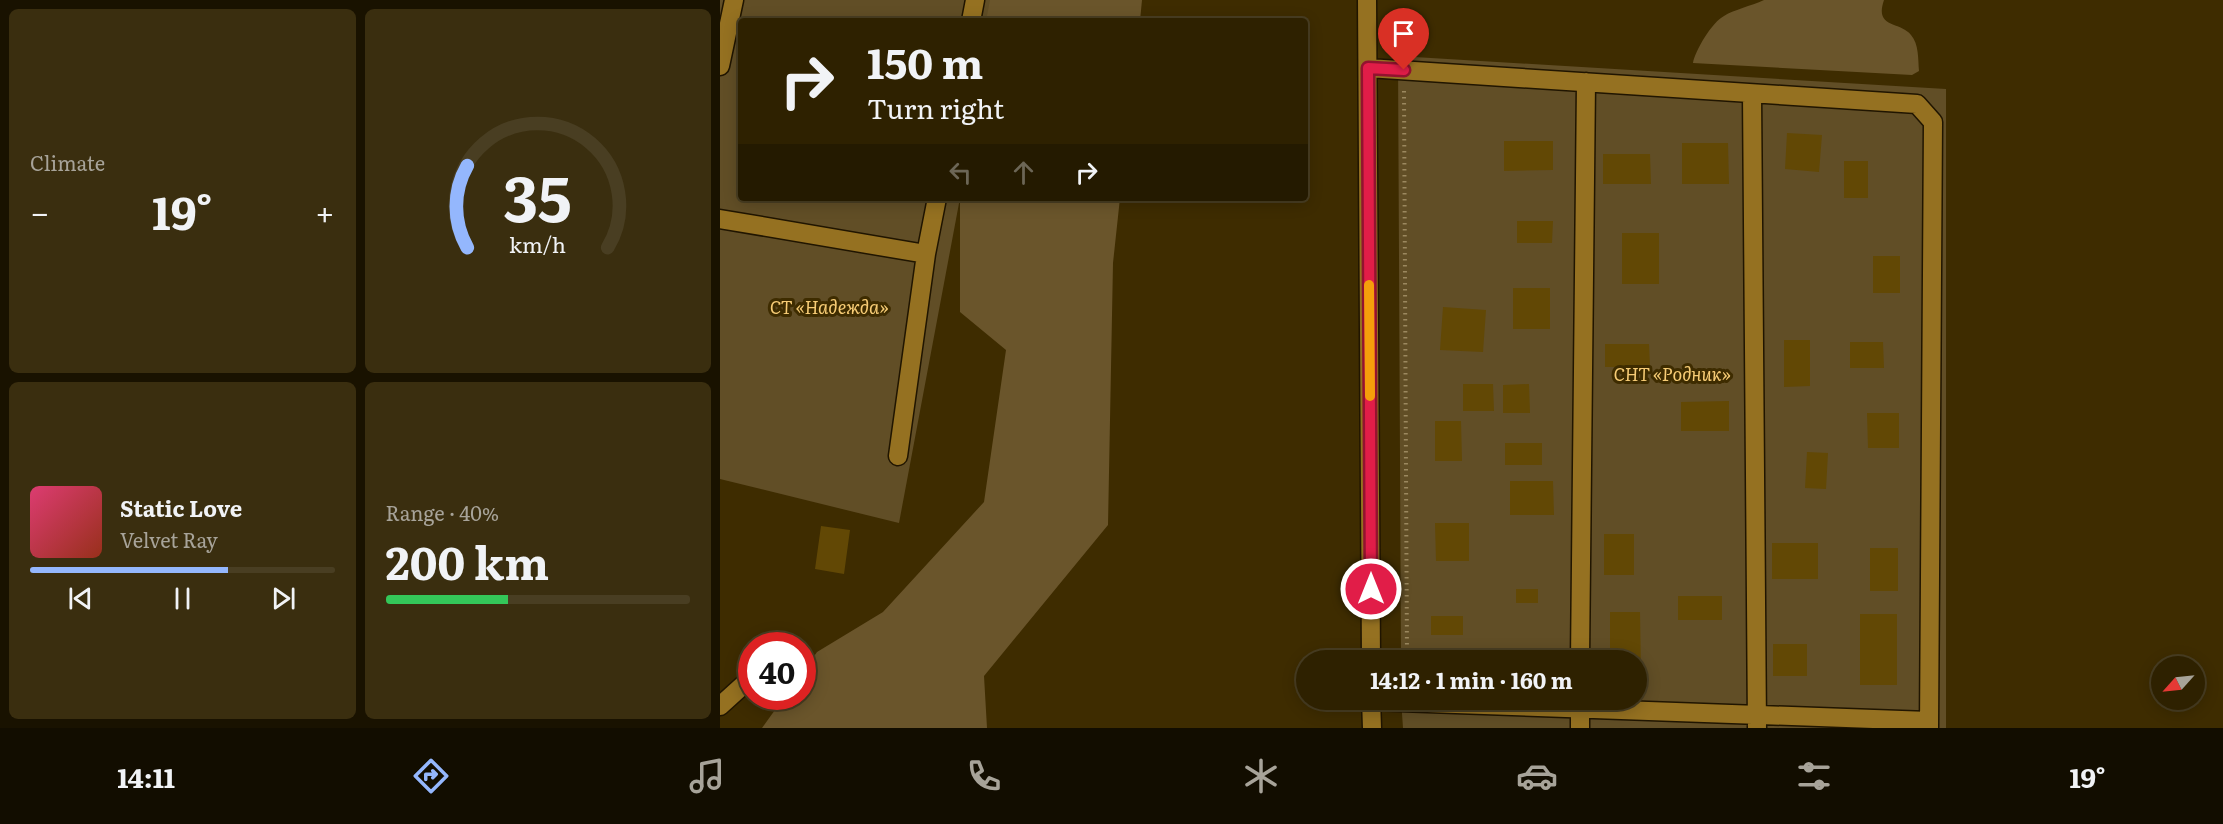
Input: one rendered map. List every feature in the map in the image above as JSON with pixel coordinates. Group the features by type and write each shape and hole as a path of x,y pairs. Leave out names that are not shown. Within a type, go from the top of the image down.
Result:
{"street":[{"path":"720,66 734,0"},
{"path":"972,18 975,0"},
{"path":"1367,0 1371,650"},
{"path":"1368,68 1917,104 1933,122 1929,724 1757,721 1642,710"},
{"path":"1580,650 1586,82"},
{"path":"1752,94 1757,721"},
{"path":"898,456 926,254 936,201"},
{"path":"720,219 926,254"},
{"path":"723,695 738,686"},
{"path":"1371,710 1372,728"},
{"path":"1580,710 1580,728"}],"path":[{"path":"1404,70 1407,650"}],"green space":[{"name":"СТ «Надежда»","path":"720,0 997,0 994,18 738,18 738,201 959,201 899,523 720,479"},
{"name":"СНТ «Родник»","path":"1398,56 1946,89 1946,728 1403,728 1402,710 1647,710 1647,650 1401,650"}],"shaded area":[{"path":"990,0 1142,0 1140,18 987,18"},
{"path":"1764,0 1884,0 1882,16 1885,20 1906,31 1914,39 1918,52 1919,71 1912,75 1693,63 1705,37 1719,19"},
{"path":"960,201 1120,201 1113,263 1108,525 984,676 987,728 762,728 775,710 816,710 817,652 883,612 984,502 1006,350 960,312"}],"building":[{"path":"1787,133 1822,135 1819,172 1785,169"},
{"path":"1504,141 1553,141 1553,170 1504,171"},
{"path":"1682,143 1728,143 1729,184 1682,184"},
{"path":"1603,154 1650,154 1651,184 1603,184"},
{"path":"1844,161 1868,161 1868,198 1844,198"},
{"path":"1517,221 1553,221 1552,243 1517,243"},
{"path":"1622,233 1659,233 1659,284 1622,284"},
{"path":"1873,256 1900,256 1900,293 1873,293"},
{"path":"1513,288 1550,288 1550,329 1513,329"},
{"path":"1443,307 1486,310 1483,352 1440,350"},
{"path":"1784,340 1810,340 1810,386 1784,387"},
{"path":"1850,342 1883,342 1884,368 1850,368"},
{"path":"1605,344 1649,344 1650,367 1605,367"},
{"path":"1463,384 1493,384 1494,411 1463,411"},
{"path":"1529,384 1530,413 1503,413 1503,385"},
{"path":"1729,401 1729,431 1681,431 1681,402"},
{"path":"1867,413 1899,413 1899,448 1868,448"},
{"path":"1435,421 1461,421 1462,461 1435,461"},
{"path":"1505,443 1542,443 1542,465 1505,465"},
{"path":"1807,452 1828,453 1826,489 1805,488"},
{"path":"1510,481 1553,481 1554,515 1510,515"},
{"path":"1435,523 1469,523 1469,561 1436,561"},
{"path":"821,526 850,530 844,574 815,569"},
{"path":"1604,534 1634,534 1634,575 1604,575"},
{"path":"1772,543 1818,543 1818,579 1772,579"},
{"path":"1870,548 1898,548 1898,591 1870,591"},
{"path":"1516,589 1538,589 1538,603 1516,603"},
{"path":"1678,596 1722,596 1722,620 1678,620"},
{"path":"1610,612 1640,612 1641,650 1610,650"},
{"path":"1860,614 1897,614 1897,685 1860,685"},
{"path":"1431,616 1463,616 1463,635 1431,635"},
{"path":"1773,644 1807,644 1807,676 1773,676"}],"slow traffic":[{"path":"1369,285 1370,396"}],"route":[{"path":"1371,589 1368,68 1404,70"}]}
